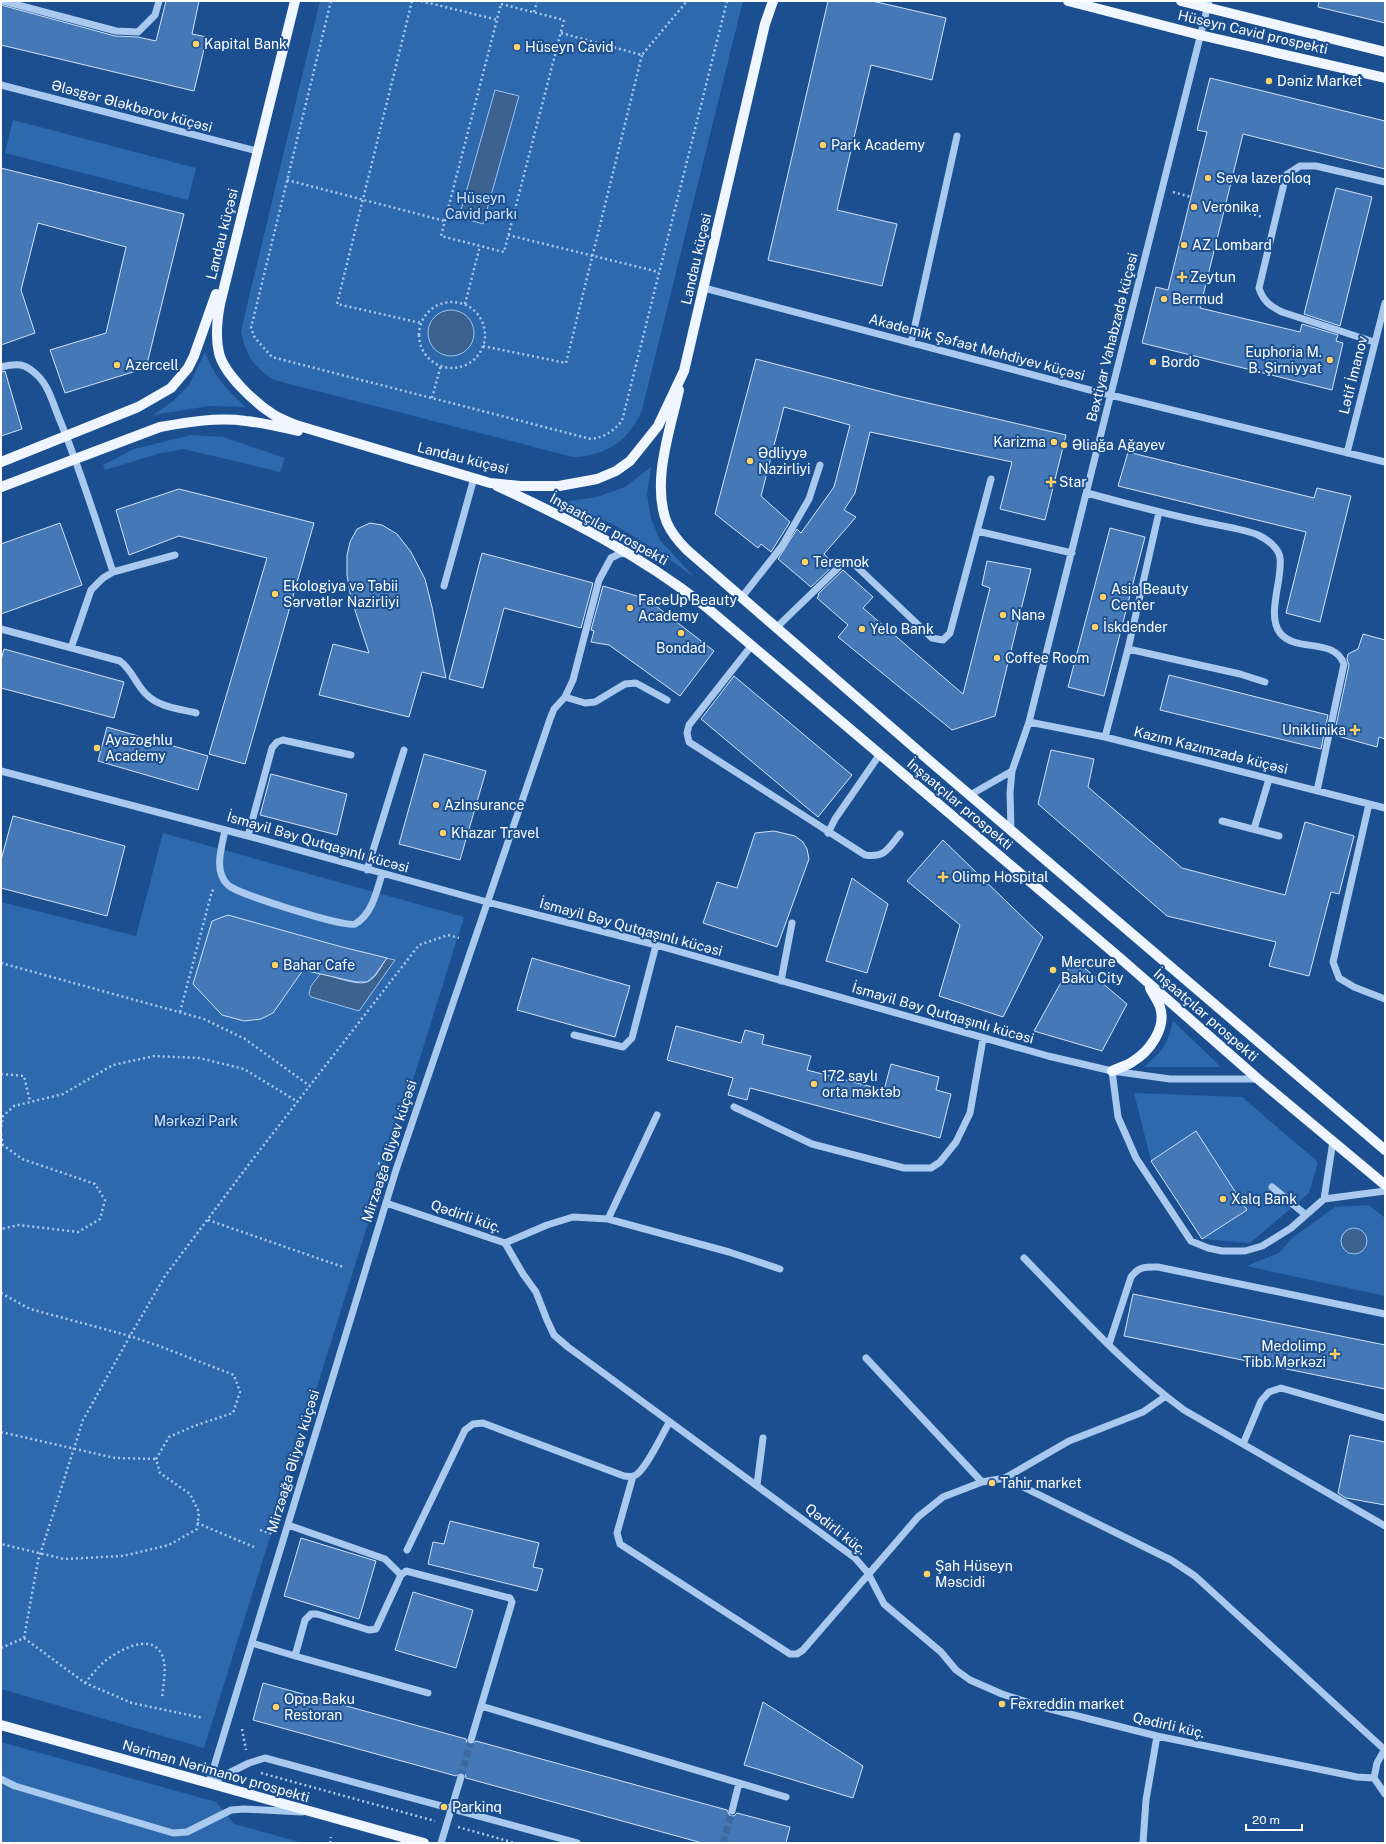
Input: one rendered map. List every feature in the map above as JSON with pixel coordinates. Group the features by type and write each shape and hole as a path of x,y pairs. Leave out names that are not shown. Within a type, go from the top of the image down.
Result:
{"main road":[{"name":"Landau küçəsi","path":"295,1 220,304 216,324 219,355 227,369 243,389 274,415 296,425 490,483 528,486 559,486 597,479 616,471 630,461 658,426 684,371 765,24"},
{"path":"765,1 765,24"},
{"path":"765,24 773,1"},
{"name":"Hüseyn Cavid prospekti","path":"1068,1 1200,35 1385,78"},
{"name":"Hüseyn Cavid prospekti","path":"1181,1 1208,4 1385,52"},
{"path":"1,462 138,407 159,396 179,380 188,368 201,338 237,233"},
{"name":"İnşaatçılar prospekti","path":"684,371 662,465 661,488 663,509 672,534 687,550 970,795 1385,1150"},
{"path":"1,487 160,427 194,421 246,421 329,436"},
{"name":"İnşaatçılar prospekti","path":"490,483 575,523 630,553 670,579 752,645 1145,980 1258,1079 1385,1185"},
{"path":"1112,1071 1131,1063 1142,1055 1158,1033 1162,1020 1160,1008 1145,980"},
{"name":"Nəriman Nərimanov prospekti","path":"1,1725 424,1843"}],"street":[{"path":"3,1 116,31 138,32 155,15 159,1"},
{"name":"Bəxtiyar Vahabzadə küçəsi","path":"1011,830 1010,794 1012,771 1029,722 1208,4"},
{"name":"Ələsgər Ələkbərov küçəsi","path":"1,85 257,151"},
{"path":"911,343 957,136"},
{"path":"1374,342 1282,312 1270,306 1262,298 1259,288 1286,175 1300,166 1316,166 1385,182"},
{"name":"Akademik Şəfaət Mehdiyev küçəsi","path":"704,288 1111,395 1385,462"},
{"name":"Lətif İmanov","path":"1347,453 1385,303"},
{"path":"1,367 15,363 29,368 38,376 46,387 75,458 113,572"},
{"path":"742,597 782,546 810,499 820,465"},
{"path":"444,586 474,478"},
{"path":"777,627 841,565 847,562 854,564 932,638 943,640 950,632 991,479"},
{"path":"1087,493 1159,512 1258,535 1274,545 1280,557 1274,616 1278,631 1286,640 1330,649 1341,657 1344,664 1317,791"},
{"path":"1105,737 1128,649 1159,512"},
{"path":"977,531 1072,552"},
{"name":"Mirzəağa Əliyev küçəsi","path":"209,1783 386,1203 486,902 550,719 554,709 565,697 573,680 599,580 611,558 619,554 630,553"},
{"path":"71,648 91,590 103,578 113,572 175,555"},
{"path":"1,629 120,661 129,668 146,694 156,702 196,713"},
{"path":"752,645 689,725 687,733 689,742 828,833 865,855 876,857 883,854 900,834"},
{"path":"1128,649 1240,674 1264,682"},
{"path":"565,697 585,703 595,702 625,684 636,683 667,700"},
{"name":"Kazım Kazımzadə küçəsi","path":"1029,722 1105,737 1385,808"},
{"path":"248,836 272,748 277,742 284,740 351,755"},
{"path":"367,870 404,750"},
{"path":"828,833 835,819 880,754"},
{"name":"İsmayil Bəy Qutqaşınlı kücəsi","path":"1,771 248,836 486,902 656,945 983,1039 1048,1056 1112,1071 1170,1079 1258,1079"},
{"path":"970,795 1012,771"},
{"path":"1254,829 1269,779"},
{"path":"1369,804 1333,962 1339,978 1354,987 1385,999"},
{"path":"1222,821 1279,836"},
{"path":"225,830 219,865 222,875 228,885 252,897 350,925 355,924 371,907 382,874"},
{"path":"782,981 792,923"},
{"path":"574,1035 623,1047 632,1038 656,945"},
{"path":"734,1107 812,1144 904,1168 931,1168 940,1162 956,1142 970,1113 983,1039"},
{"path":"1112,1071 1118,1117 1136,1158 1191,1241 1208,1248 1222,1251 1245,1251 1262,1246 1291,1228 1324,1199 1385,1191"},
{"path":"608,1219 657,1115"},
{"path":"1324,1199 1333,1141"},
{"path":"1272,1187 1306,1215"},
{"name":"Qədirli küç.","path":"386,1203 505,1243 523,1274 536,1292 554,1334 568,1348 855,1558 868,1573 884,1604 940,1652 956,1670 970,1680 1002,1694 1042,1707 1157,1736 1357,1777 1374,1778"},
{"path":"505,1243 547,1225 573,1217 608,1219 729,1252 780,1269"},
{"path":"1024,1258 1109,1344 1166,1396 1184,1410 1385,1526"},
{"path":"1109,1344 1131,1277 1136,1270 1142,1267 1158,1268 1385,1314"},
{"path":"866,1358 982,1482"},
{"path":"1243,1444 1261,1401 1269,1392 1280,1388 1385,1418"},
{"path":"633,1476 617,1533 620,1544 790,1654 797,1654 803,1650 918,1516 943,1497 982,1482 1005,1478 1069,1441 1143,1412 1166,1396"},
{"path":"407,1550 465,1430 473,1424 483,1424 624,1476 633,1476 640,1472 647,1462 669,1423"},
{"path":"757,1485 763,1438"},
{"path":"1005,1478 1171,1560 1195,1576 1385,1750 1377,1763 1374,1778 1385,1794"},
{"path":"288,1525 385,1559 401,1575"},
{"path":"295,1656 305,1620 311,1614 317,1614 369,1630 376,1629 401,1575 406,1571 510,1598 512,1602 471,1740"},
{"path":"252,1643 428,1693"},
{"path":"481,1706 786,1797"},
{"path":"1143,1843 1146,1800 1157,1736"},
{"path":"209,1783 249,1763 265,1758 577,1843"},
{"path":"440,1843 461,1777"},
{"path":"1,1779 15,1786 173,1833 187,1832 224,1813 238,1809 316,1813"},
{"path":"732,1811 739,1783"}],"path":[{"path":"331,1 251,328 255,338 272,357 591,439 603,437 614,430 622,421 727,1"},
{"path":"412,1 337,304 421,323"},
{"path":"421,1 498,20"},
{"path":"534,12 537,1"},
{"path":"483,346 566,363 642,55 687,1"},
{"path":"502,4 534,12 564,20 504,252 441,236 502,4"},
{"path":"561,33 642,55"},
{"path":"287,180 445,221"},
{"path":"1225,207 1275,220"},
{"path":"508,235 659,272"},
{"path":"465,304 480,246"},
{"path":"453,302 465,304 479,316 484,326 485,336 483,346 478,355 466,364 451,368 441,365 432,360 425,353 420,344 419,333 421,323 430,311 443,303 453,302"},
{"path":"432,398 441,365"},
{"path":"180,1012 212,891 228,885"},
{"path":"24,1638 40,1554 83,1420 165,1276 419,945 448,935 459,938"},
{"path":"1,963 204,1019 245,1039 310,1086"},
{"path":"1,1127 3,1116 14,1106 63,1094 113,1065 154,1056 199,1058 244,1069 298,1102"},
{"path":"1,1074 24,1076 30,1101"},
{"path":"1,1134 3,1145 22,1159 95,1184 106,1200 100,1219 78,1232 19,1225 1,1229"},
{"path":"208,1220 343,1266"},
{"path":"1,1293 30,1309 130,1336 160,1346 234,1376 240,1392 234,1413 194,1426 169,1437 156,1459 160,1473 190,1494 199,1512 197,1529 168,1545 123,1556 64,1559 1,1544"},
{"path":"1,1432 115,1458 156,1459"},
{"path":"197,1523 254,1547"},
{"path":"1,1648 24,1638"},
{"path":"24,1638 85,1683 132,1702 203,1718"},
{"path":"85,1683 104,1662 126,1648 141,1643 153,1646 161,1653 164,1668 162,1700"},
{"path":"330,1843 331,1837"}],"green space":[{"name":"Hüseyn Cavid parkı","path":"320,1 743,1 642,410 637,421 615,445 596,454 573,457 274,380 261,371 252,360 245,347 241,331"},
{"path":"13,120 196,168 188,200 5,153"},
{"path":"205,352 217,376 232,394 246,407 209,406 153,415 173,401 189,385"},
{"path":"191,435 223,437 285,458 280,472 184,449 161,453 105,470 103,465 134,449"},
{"path":"651,467 647,494 651,519 660,540 694,577 658,551 614,525 564,502 597,497 625,487"},
{"name":"Mərkəzi Park","path":"163,833 464,917 204,1748 1,1689 1,902 136,936"},
{"path":"1173,1021 1221,1067 1144,1067 1160,1052 1169,1036"},
{"path":"1134,1093 1242,1097 1318,1162 1309,1193 1250,1243 1202,1239 1247,1210 1196,1131 1151,1161"},
{"path":"1369,1205 1385,1218 1385,1296 1246,1266 1279,1253 1291,1239 1335,1207"},
{"path":"1,1742 216,1802 234,1824 303,1843 1,1843"}],"shaded area":[{"path":"495,90 519,96 483,224 459,217"},
{"path":"451,310 464,314 470,320 474,333 470,346 464,352 451,356 438,352 432,346 428,333 432,320 438,314"},
{"path":"386,958 395,960 359,1011 311,997 309,994 311,986 321,973 351,982 367,982 376,975"},
{"path":"1354,1228 1363,1232 1367,1241 1363,1250 1354,1254 1345,1250 1341,1241 1345,1232"}],"building":[{"path":"166,1 199,1 192,34 207,37 194,91 1,45 1,5 115,36 138,37 156,41"},
{"name":"Park Academy","path":"828,1 872,1 946,18 932,80 871,65 837,210 897,224 882,286 768,260"},
{"path":"1319,1 1385,1 1385,23 1318,7"},
{"path":"1210,78 1385,121 1385,169 1243,134 1200,308 1300,332 1302,324 1338,335 1336,341 1343,343 1332,390 1142,343 1156,287 1168,290 1207,132 1197,130"},
{"path":"1,168 184,214 146,368 65,393 50,350 106,333 126,247 38,223 21,290 35,333 1,345"},
{"path":"1336,188 1372,197 1340,326 1304,314"},
{"name":"Ədliyyə Nazirliyi","path":"756,359 898,396 1066,435 1045,520 1000,509 1012,462 870,432 855,493 844,510 856,517 824,554 835,564 811,587 778,559 797,529 801,533 834,487 850,425 784,407 761,496 790,522 771,552 761,544 758,548 715,514"},
{"path":"5,371 22,429 1,436 1,372"},
{"path":"1128,452 1314,498 1317,488 1351,496 1320,622 1286,613 1306,532 1118,486"},
{"name":"Ekologiya və Təbii Sərvətlər Nazirliyi","path":"179,489 314,523 245,764 209,754 267,558 179,536 129,555 116,510"},
{"path":"60,523 82,585 1,614 1,544"},
{"path":"370,523 382,525 397,534 411,552 425,579 432,607 446,678 422,672 409,717 319,695 333,644 369,653 351,598 347,575 347,555 350,542 357,529"},
{"path":"1110,528 1145,537 1104,696 1068,687"},
{"path":"482,553 593,583 581,628 504,608 483,688 449,679"},
{"path":"987,561 1031,569 995,716 952,730 838,637 848,625 817,598 819,595 818,594 843,570 873,597 863,608 963,694 990,588 982,585"},
{"path":"603,586 647,599 714,651 680,696 609,645 591,642 594,631 591,630"},
{"path":"1363,634 1385,640 1385,739 1379,737 1377,747 1334,735 1349,665 1347,659 1348,654 1358,649"},
{"path":"4,649 124,682 114,718 1,688 1,660"},
{"path":"1169,675 1328,715 1321,749 1160,710"},
{"path":"734,676 852,775 818,817 701,719"},
{"path":"107,727 208,756 198,790 98,761"},
{"path":"1051,750 1094,759 1088,787 1182,868 1285,895 1305,822 1354,836 1339,894 1331,892 1309,976 1269,966 1276,942 1167,916 1038,804"},
{"path":"424,754 486,771 460,860 399,844"},
{"path":"271,774 347,794 337,835 260,815"},
{"path":"13,816 125,846 107,916 1,888 1,860"},
{"path":"774,831 795,836 803,842 807,849 809,859 777,947 703,923 717,882 737,888 755,833"},
{"path":"943,840 1043,937 1003,1017 939,996 960,925 907,881"},
{"path":"852,878 888,904 867,973 826,961"},
{"path":"228,915 387,958 375,975 367,982 356,982 303,970 273,1013 261,1019 244,1021 222,1015 193,984 212,921"},
{"path":"532,958 630,986 615,1037 517,1010"},
{"path":"1074,959 1127,1004 1102,1051 1034,1031"},
{"name":"172 saylı orta məktəb","path":"676,1026 741,1043 745,1030 764,1035 762,1044 811,1056 807,1070 884,1090 891,1064 939,1077 936,1090 951,1094 940,1138 750,1088 747,1100 728,1095 733,1078 667,1060"},
{"path":"1196,1131 1247,1210 1202,1239 1151,1161"},
{"path":"1133,1294 1385,1345 1385,1389 1124,1336"},
{"path":"1350,1435 1385,1442 1385,1505 1346,1498 1338,1493"},
{"path":"450,1521 539,1543 533,1567 543,1569 537,1591 428,1564 433,1542 444,1544"},
{"path":"301,1538 376,1561 359,1619 284,1596"},
{"path":"413,1592 473,1610 456,1668 395,1650"},
{"path":"263,1683 466,1739 467,1743 470,1745 476,1741 727,1810 730,1816 734,1816 737,1813 790,1827 786,1843 702,1843 466,1778 465,1774 462,1772 456,1776 253,1720"},
{"path":"763,1702 863,1766 853,1798 744,1765"}],"tunnel":[{"path":"461,1777 471,1740"},
{"path":"723,1843 732,1811"}],"place":[{"name":"Kapital Bank","path":"196,44"},
{"name":"Hüseyn Cavid","path":"517,47"},
{"name":"Dəniz Market","path":"1269,81"},
{"name":"Park Academy","path":"823,145"},
{"name":"Seva lazeroloq","path":"1208,178"},
{"name":"Veronika","path":"1194,207"},
{"name":"AZ Lombard","path":"1184,245"},
{"name":"Zeytun","path":"1182,277"},
{"name":"Bermud","path":"1164,299"},
{"name":"Euphoria M. B. Şirniyyat","path":"1330,360"},
{"name":"Bordo","path":"1153,362"},
{"name":"Azercell","path":"117,365"},
{"name":"Karizma","path":"1054,442"},
{"name":"Əliağa Ağayev","path":"1064,445"},
{"name":"Ədliyyə Nazirliyi","path":"750,461"},
{"name":"Star","path":"1051,482"},
{"name":"Teremok","path":"805,562"},
{"name":"Ekologiya və Təbii Sərvətlər Nazirliyi","path":"275,594"},
{"name":"Asia Beauty Center","path":"1103,597"},
{"name":"FaceUp Beauty Academy","path":"630,608"},
{"name":"Nanə","path":"1003,615"},
{"name":"İskdender","path":"1095,627"},
{"name":"Yelo Bank","path":"862,629"},
{"name":"Bondad","path":"681,633"},
{"name":"Coffee Room","path":"997,658"},
{"name":"Uniklinika","path":"1355,730"},
{"name":"Ayazoghlu Academy","path":"97,748"},
{"name":"AzInsurance","path":"436,805"},
{"name":"Khazar Travel","path":"443,833"},
{"name":"Olimp Hospital","path":"943,877"},
{"name":"Bahar Cafe","path":"275,965"},
{"name":"Mercure Baku City","path":"1053,970"},
{"name":"172 saylı orta məktəb","path":"814,1084"},
{"name":"Xalq Bank","path":"1223,1199"},
{"name":"Medolimp Tibb Mərkəzi","path":"1335,1354"},
{"name":"Tahir market","path":"992,1483"},
{"name":"Şah Hüseyn Məscidi","path":"927,1574"},
{"name":"Fexreddin market","path":"1002,1704"},
{"name":"Oppa Baku Restoran","path":"276,1707"},
{"name":"Parkinq","path":"444,1807"}]}
